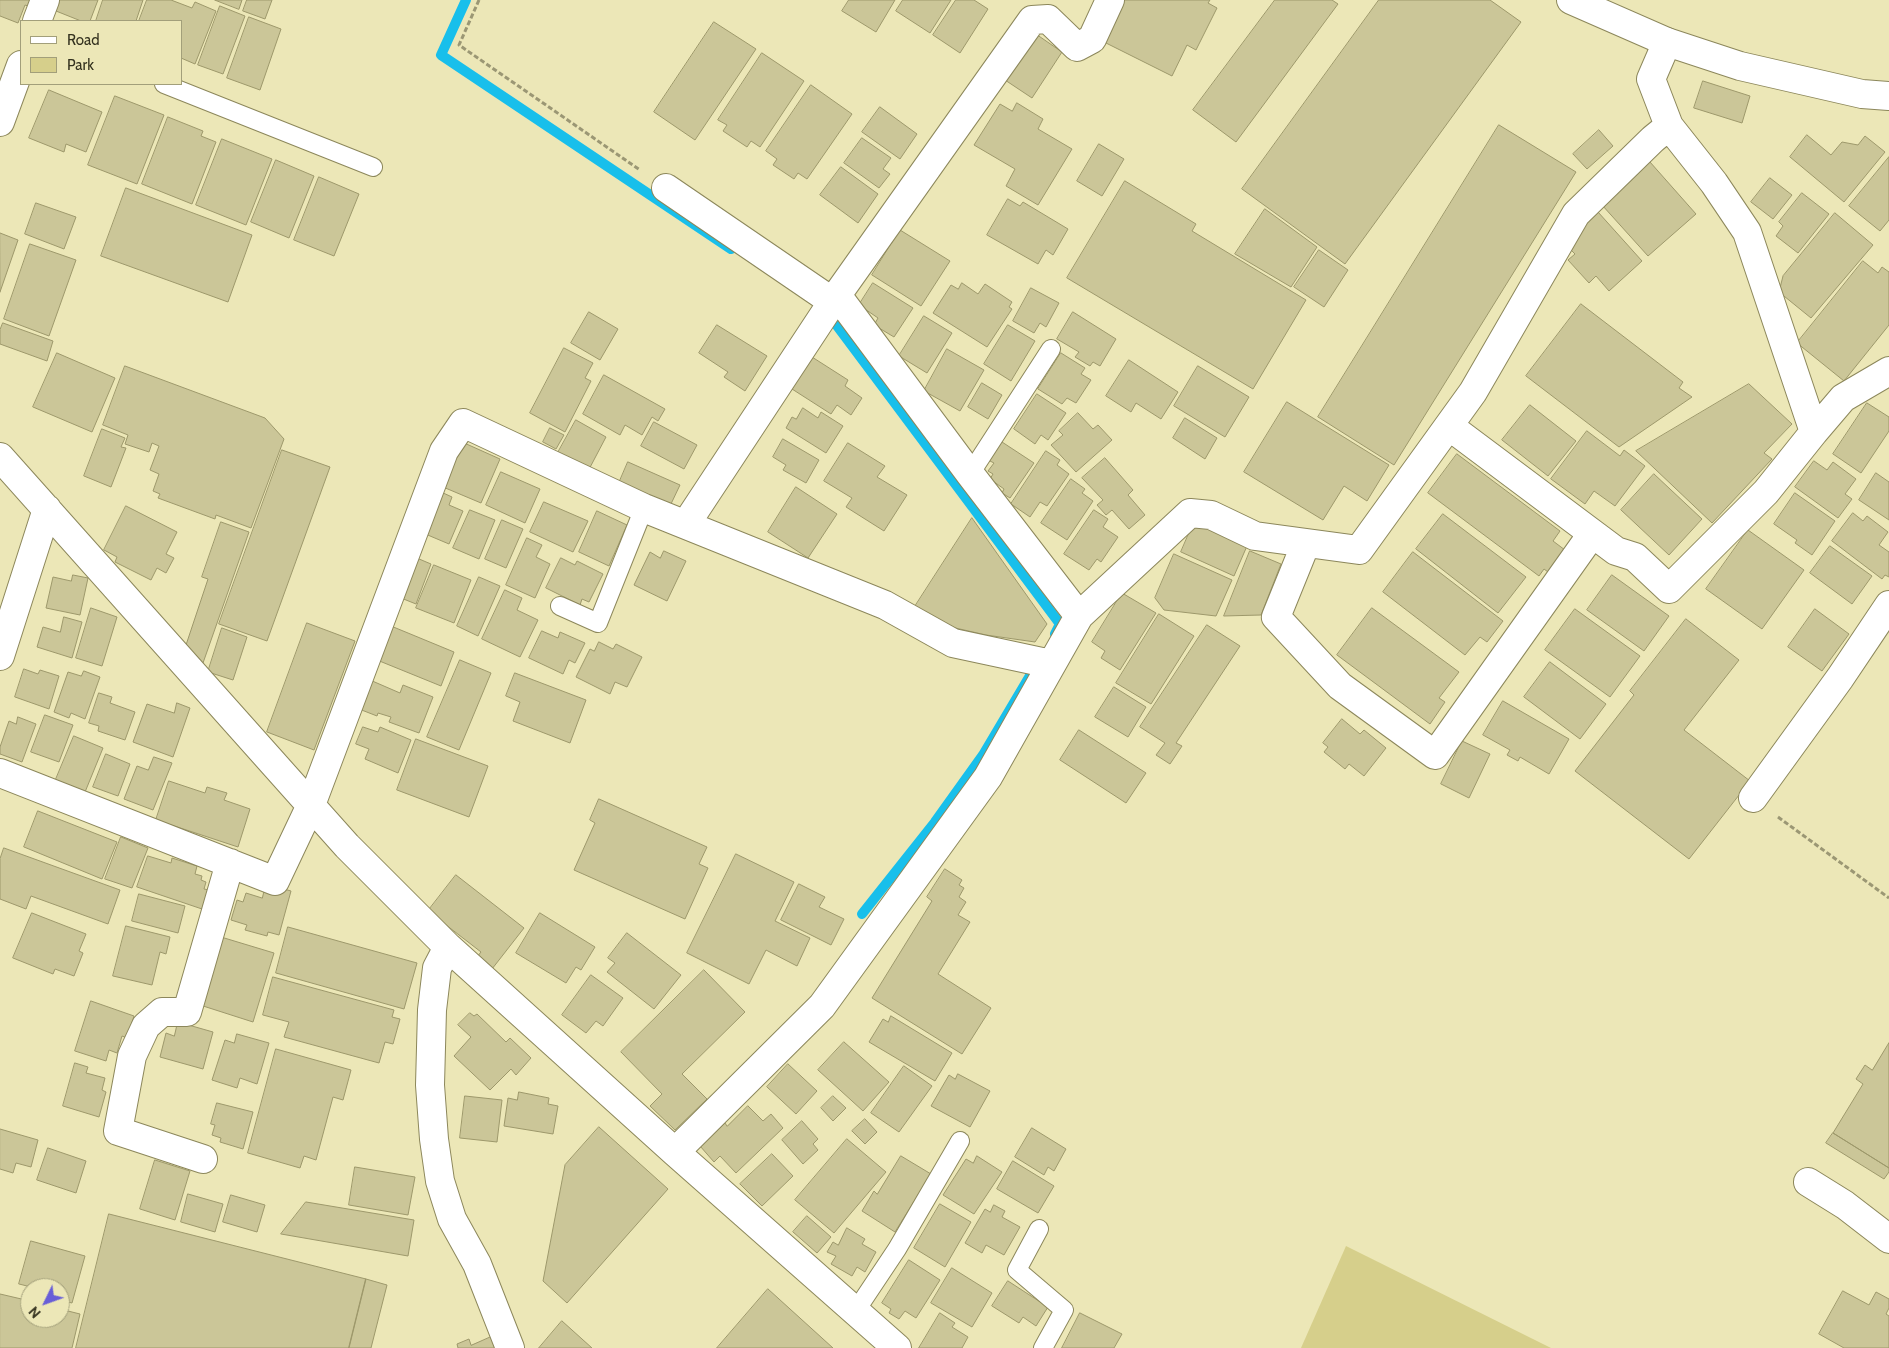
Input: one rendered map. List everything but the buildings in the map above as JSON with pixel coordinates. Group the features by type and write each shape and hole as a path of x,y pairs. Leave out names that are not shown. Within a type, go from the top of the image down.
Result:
{"street":[{"path":"37,20 45,0"},
{"path":"686,524 835,299 1032,20 1048,19 1077,48 1092,39 1110,0"},
{"path":"1570,0 1667,42 1740,66 1862,94 1889,96"},
{"path":"1667,42 1652,79 1669,126 1714,183 1747,232 1814,432"},
{"path":"0,122 20,68"},
{"path":"675,1152 822,1006 988,777 1043,663 1079,616 1190,513 1211,514 1256,536 1359,550 1473,392 1576,214 1653,139 1669,126"},
{"path":"666,188 835,299 1079,616"},
{"path":"1449,426 1592,534 1616,551 1635,558 1669,589 1766,492 1843,398 1889,371"},
{"path":"0,774 275,881 311,805 444,451 463,423 644,508 885,605 953,643 1043,663"},
{"path":"0,457 347,846 448,947 675,1152 897,1348"},
{"path":"0,656 47,509"},
{"path":"1306,543 1276,617 1340,686 1435,755 1592,534"},
{"path":"1753,798 1840,678 1889,605"},
{"path":"203,1159 118,1131 132,1056 146,1026 162,1012 187,1012 230,863"},
{"path":"448,947 438,968 432,1010 430,1086 439,1173 452,1219 477,1264 510,1348"},
{"path":"1808,1182 1845,1205 1889,1239"}],"lane":[{"path":"167,85 373,167"},
{"path":"970,474 1051,349"},
{"path":"560,606 598,623 644,508"},
{"path":"855,1312 897,1248 960,1141"},
{"path":"1039,1228 1016,1270 1064,1310 1043,1348"}],"path":[{"path":"479,0 459,45 666,188"},
{"path":"1753,798 1889,898"}],"green space":[{"path":"1346,1246 1551,1348 1301,1348"}],"waterway":[{"path":"466,0 441,55 731,249"},
{"path":"825,314 832,319 1060,624 1055,634"},
{"path":"862,914 935,822 983,755 1031,674"}]}
